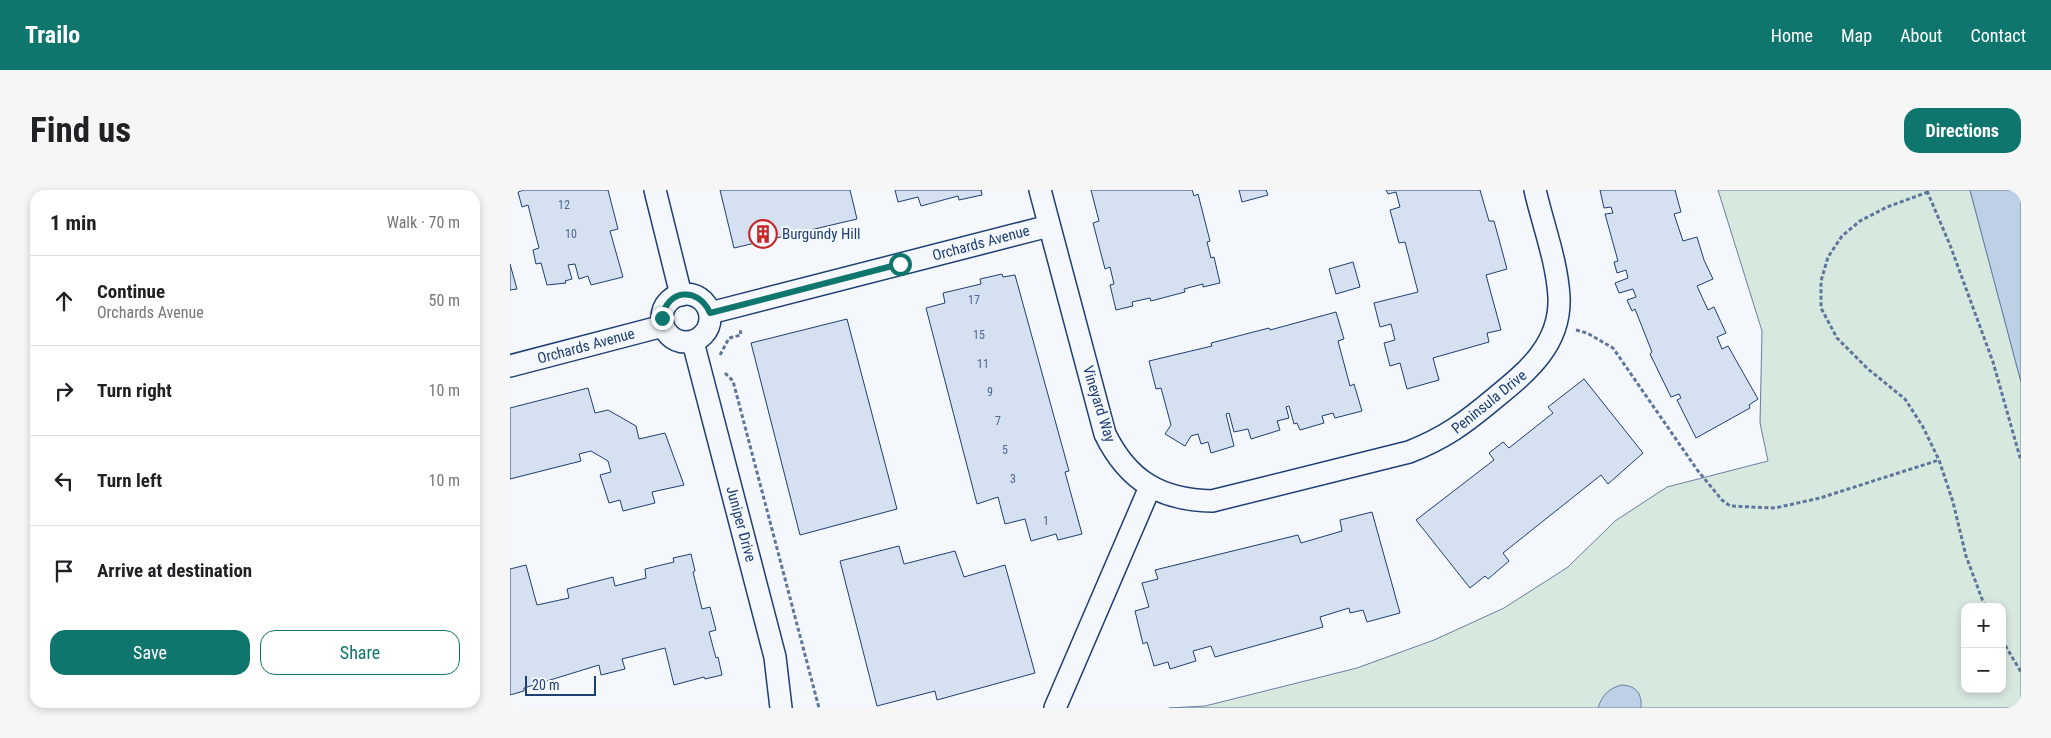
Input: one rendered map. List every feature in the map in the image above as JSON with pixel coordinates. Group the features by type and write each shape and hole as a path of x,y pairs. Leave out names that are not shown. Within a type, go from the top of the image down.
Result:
{"street":[{"path":"655,190 681,294"},
{"name":"Vineyard Way","path":"1040,190 1105,434 1112,449 1122,463 1134,476 1150,487"},
{"name":"Peninsula Drive","path":"1150,487 1168,495 1187,500 1212,501 1399,454 1435,442 1459,428 1534,365 1546,348 1556,324 1559,298 1555,270 1535,190"},
{"name":"Orchards Avenue","path":"710,313 1049,226"},
{"path":"681,294 696,296 703,300 710,313 709,328 705,334 693,342 685,343 672,338 663,326 663,310 674,297 681,294"},
{"name":"Orchards Avenue","path":"510,366 663,326"},
{"name":"Juniper Drive","path":"693,342 775,657 781,708"},
{"path":"1055,708 1150,487"}],"path":[{"path":"1984,603 1966,556 1953,502 1940,460 1923,427 1905,400 1868,369 1837,338 1821,308 1821,281 1828,257 1842,236 1860,221 1928,191 1993,362 2021,461"},
{"path":"734,307 741,335 728,338 720,355 724,373 733,381 819,708"},
{"path":"1556,324 1587,333 1613,348 1698,471 1722,500 1730,506 1775,508 1820,498 1940,460"},
{"path":"2006,647 2021,672"}],"shaded area":[{"path":"1718,190 1970,190 2021,382 2021,708 1169,708 1205,706 1357,668 1434,640 1504,608 1568,567 1615,521 1667,487 1768,461 1760,423 1762,331"}],"water":[{"path":"1970,190 2021,190 2021,382"},
{"path":"1622,685 1631,687 1638,692 1641,699 1641,708 1598,708 1607,693 1613,688"}],"building":[{"path":"524,190 608,190 618,229 610,231 623,277 591,285 588,276 579,279 575,264 568,265 572,279 565,281 566,283 547,285 541,263 536,264 533,250 539,248 528,205 522,207 518,192"},
{"name":"Burgundy Hill","path":"720,190 850,190 857,219 734,248"},
{"path":"895,190 981,190 982,195 959,200 958,196 921,206 918,197 898,202"},
{"path":"1091,190 1192,190 1194,196 1198,194 1210,241 1207,242 1211,258 1214,257 1220,283 1203,287 1203,284 1184,289 1185,292 1151,301 1150,298 1132,302 1133,306 1116,310 1110,285 1114,284 1110,267 1105,269 1093,223 1099,221"},
{"path":"1239,190 1266,190 1268,195 1242,202"},
{"path":"1386,190 1480,190 1489,221 1494,221 1507,269 1486,275 1501,330 1487,333 1489,342 1433,358 1439,380 1407,389 1400,363 1390,366 1384,343 1395,340 1391,324 1380,327 1374,303 1418,292 1405,242 1399,243 1390,210 1400,207 1396,192 1388,194"},
{"path":"1600,190 1675,190 1681,212 1674,214 1683,241 1697,237 1704,260 1713,279 1697,286 1708,310 1714,307 1726,333 1717,337 1722,349 1728,346 1758,399 1749,405 1750,408 1696,438 1677,400 1681,398 1679,394 1671,397 1650,354 1652,352 1635,309 1632,311 1627,300 1636,297 1633,289 1619,293 1615,283 1628,278 1626,270 1617,273 1614,262 1618,261 1605,214 1613,213 1611,207 1604,208"},
{"path":"1353,262 1360,287 1336,294 1329,269"},
{"path":"510,264 517,289 510,290"},
{"path":"1002,274 1003,277 1015,275 1069,471 1065,472 1082,534 1058,540 1056,534 1031,541 1025,519 1005,524 998,497 977,504 926,308 945,303 943,293 981,284 980,279"},
{"path":"1336,312 1344,339 1338,341 1350,386 1354,384 1362,411 1335,418 1333,413 1322,416 1324,423 1300,430 1297,423 1294,424 1289,406 1286,407 1289,418 1277,421 1280,430 1251,439 1248,429 1234,432 1229,413 1226,414 1234,446 1211,453 1208,442 1201,444 1198,434 1191,436 1185,446 1165,434 1171,425 1161,388 1156,389 1149,361 1212,346 1211,343 1269,328 1270,330"},
{"path":"847,319 897,509 800,535 751,343"},
{"path":"1584,379 1643,453 1608,484 1601,475 1503,553 1509,561 1488,579 1485,576 1470,588 1416,520 1494,460 1489,453 1503,442 1509,448 1553,413 1548,407"},
{"path":"588,388 595,413 608,410 636,426 639,439 665,433 684,485 652,492 655,503 623,511 620,500 609,503 600,475 611,472 608,461 591,451 579,454 581,461 510,479 510,408"},
{"path":"1372,512 1400,613 1367,622 1363,610 1350,613 1349,608 1320,617 1323,627 1215,657 1211,646 1193,651 1196,661 1170,669 1168,662 1154,666 1147,642 1143,644 1135,611 1149,607 1142,583 1158,579 1155,570 1298,535 1301,543 1342,531 1340,520"},
{"path":"899,546 904,564 955,551 964,577 1005,565 1035,673 937,700 935,691 877,706 840,561"},
{"path":"691,554 695,571 693,572 702,609 710,607 716,630 709,632 722,675 705,679 704,677 674,685 665,648 622,659 625,669 601,675 599,665 524,688 524,691 510,695 510,569 526,565 537,605 569,598 567,589 613,577 615,586 646,578 645,569 674,562 673,558"}],"place":[{"name":"Burgundy Hill","path":"763,234"}],"route":[{"path":"662,318 663,310 668,302 681,294 689,294 703,300 710,313 900,264"}]}
